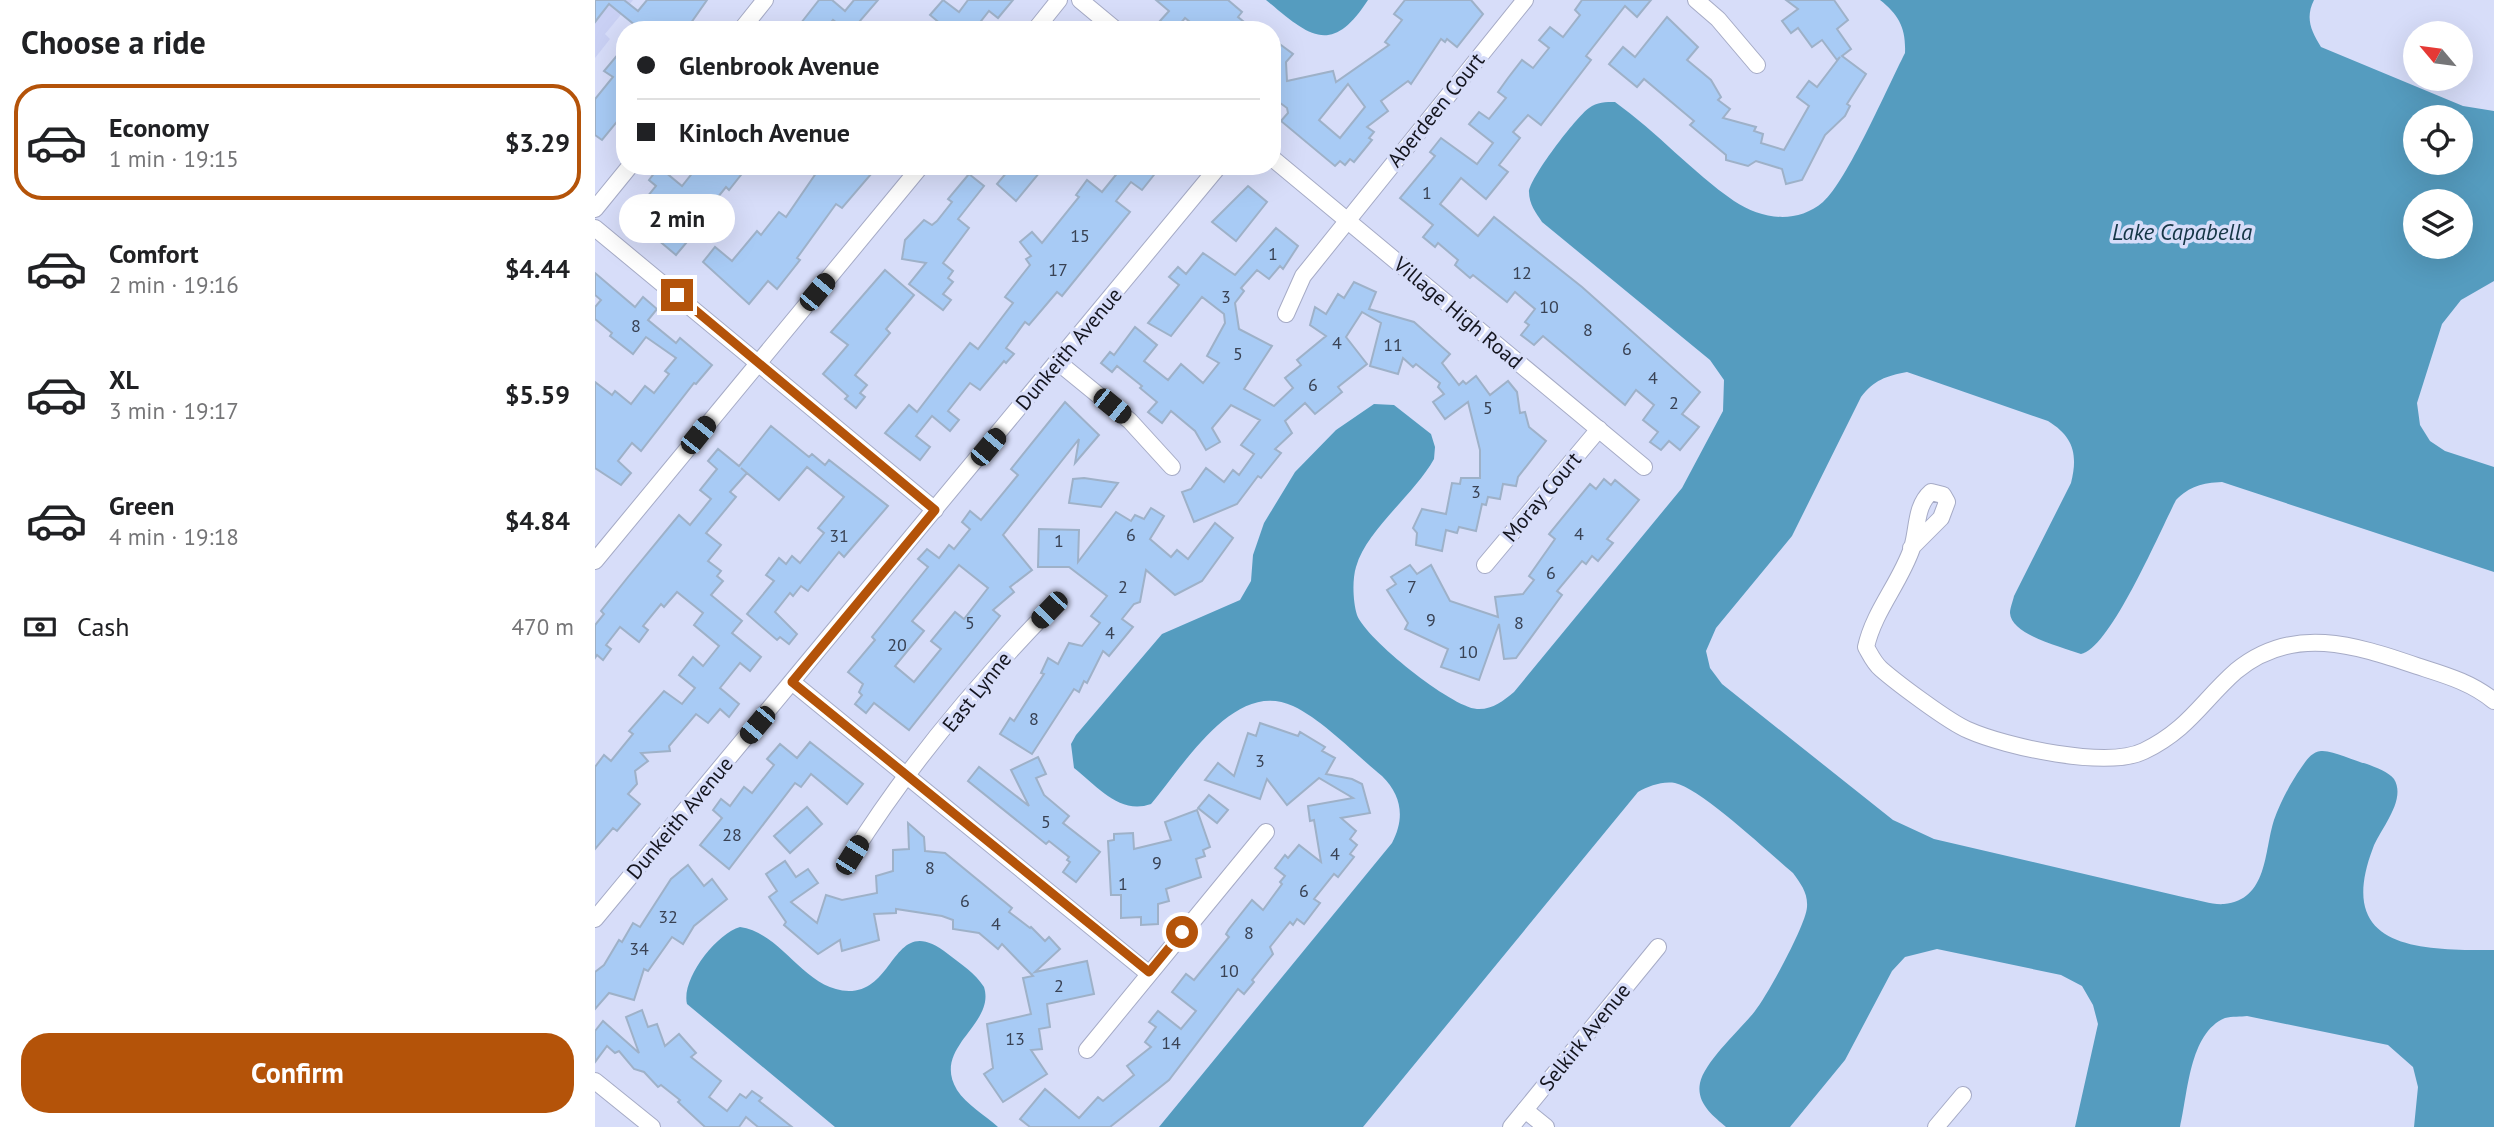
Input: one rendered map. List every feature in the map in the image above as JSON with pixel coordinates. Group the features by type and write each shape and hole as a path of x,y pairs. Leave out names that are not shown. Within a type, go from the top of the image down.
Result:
{"street":[{"path":"748,21 765,0"},
{"path":"1042,21 1059,0"},
{"path":"1080,0 1105,21"},
{"name":"Aberdeen Court","path":"1286,314 1303,276 1525,0"},
{"path":"1696,0 1718,19 1758,65"},
{"name":"Village High Road","path":"1281,166 1644,467"},
{"path":"595,209 623,175"},
{"path":"595,561 914,175"},
{"name":"Dunkeith Avenue","path":"595,919 1059,363 1212,175"},
{"path":"595,228 935,510"},
{"path":"1059,363 1130,421 1172,467"},
{"name":"Moray Court","path":"1485,565 1599,429"},
{"path":"1912,548 1870,627 1866,647 1879,667 1966,730 2011,744 2094,759 2142,752 2184,726 2237,671 2280,646 2317,642 2357,646 2448,676 2475,685 2494,701"},
{"name":"East Lynne","path":"852,855 881,810 907,777 1011,649 1049,610"},
{"path":"792,682 1149,972"},
{"path":"1087,1050 1266,832"},
{"name":"Selkirk Avenue","path":"1511,1127 1658,947"},
{"path":"595,1081 652,1127"},
{"path":"1936,1127 1963,1095"},
{"path":"1525,1110 1546,1127"}],"shaded area":[{"path":"595,0 633,0 605,34 610,39 595,58"}],"water":[{"path":"1266,0 1368,0 1343,29 1331,35 1319,35 1307,31"},
{"name":"Lake Capabella","path":"1880,0 2314,0 2310,24 2321,47 2403,81 2403,91 2427,91 2461,105 2403,105 2403,175 2473,175 2473,108 2494,111 2494,281 2461,300 2442,324 2417,403 2420,425 2430,441 2445,451 2494,467 2494,572 2222,482 2208,483 2191,488 2176,500 2120,611 2093,647 2081,654 2062,648 2019,628 2010,613 2014,596 2071,483 2074,455 2069,440 2048,421 1907,372 1881,380 1861,397 1792,536 1716,628 1706,651 1710,668 1722,684 1893,820 1934,839 2211,903 2238,901 2249,894 2257,884 2279,807 2293,780 2312,755 2321,751 2331,752 2392,776 2397,787 2397,796 2373,848 2364,882 2365,907 2375,925 2391,937 2413,945 2494,950 2494,1127 2414,1127 2418,1087 2413,1067 2388,1045 2247,1016 2225,1018 2213,1026 2204,1037 2192,1066 2180,1127 2075,1127 2098,1024 2093,1005 2082,986 2061,975 1937,949 1905,957 1892,971 1845,1060 1790,1127 1726,1127 1703,1103 1699,1090 1703,1074 1768,991 1800,929 1807,907 1806,897 1793,873 1735,823 1687,788 1670,783 1656,784 1638,792 1363,1127 1159,1127 1392,843 1399,825 1399,808 1389,784 1339,738 1293,706 1271,701 1250,704 1231,715 1194,749 1151,804 1140,806 1129,806 1110,797 1074,768 1071,744 1076,735 1162,634 1240,600 1251,581 1253,555 1264,523 1295,472 1336,430 1374,404 1394,405 1431,434 1435,447 1434,459 1370,539 1362,553 1354,578 1357,615 1376,640 1392,655 1430,685 1465,705 1477,709 1488,708 1514,692 1682,488 1723,411 1724,380 1710,360 1542,222 1529,196 1531,185 1554,148 1589,108 1605,102 1615,102 1704,178 1744,207 1779,217 1790,217 1813,209 1833,191 1844,174 1905,53 1903,29 1897,17"},
{"path":"740,927 769,939 819,981 833,988 849,991 865,988 877,979 905,946 916,941 930,943 963,965 984,987 985,1001 974,1025 957,1049 952,1061 951,1075 961,1095 998,1127 835,1127 687,1004 689,982 702,959 721,938"}],"building":[{"path":"595,0 624,0 638,11 647,0 707,0 692,21 630,21 609,4 595,22"},
{"path":"819,0 832,0 845,11 854,0 878,0 860,21 803,21"},
{"path":"943,0 959,12 968,0 1013,0 998,18 989,11 981,21 937,21 930,15"},
{"path":"1156,0 1228,0 1242,12 1238,17 1243,21 1189,21 1185,18 1182,21 1160,21 1169,11"},
{"path":"1405,0 1471,0 1483,14 1457,47 1447,39 1445,42 1441,39 1411,84 1408,81 1381,101 1388,111 1367,127 1374,132 1369,138 1372,140 1354,162 1350,159 1345,165 1340,161 1335,166 1281,121 1288,113 1287,108 1281,104 1281,45 1293,54 1286,62 1287,81 1333,71 1336,82 1389,45 1385,42 1402,20 1394,14","holes":["1348,84 1365,107 1340,138 1319,120"]},
{"path":"1582,0 1651,0 1637,17 1625,6 1586,56 1591,60 1541,125 1528,115 1513,132 1520,138 1499,165 1508,172 1486,199 1461,178 1440,204 1478,236 1494,217 1582,287 1700,392 1682,414 1699,427 1680,450 1669,441 1661,450 1650,442 1658,432 1643,420 1654,405 1636,390 1625,405 1543,336 1534,345 1521,335 1529,325 1525,322 1535,309 1515,292 1507,302 1473,275 1470,278 1455,265 1458,260 1438,243 1435,247 1423,237 1433,225 1400,198 1435,156 1430,152 1441,138 1477,164 1493,143 1469,124 1479,112 1489,119 1506,98 1498,92 1522,60 1533,68 1549,48 1539,40 1550,27 1563,37 1580,15 1575,10"},
{"path":"1786,0 1834,0 1848,20 1837,29 1851,49 1842,56 1866,74 1847,104 1850,106 1845,116 1825,135 1802,180 1786,184 1782,169 1756,161 1748,166 1726,160 1726,155 1690,125 1694,121 1644,79 1637,87 1609,64 1623,47 1635,57 1667,17 1698,47 1687,60 1711,80 1721,97 1718,100 1730,109 1723,118 1756,127 1754,131 1763,134 1761,143 1784,150 1809,106 1797,97 1809,81 1817,87 1840,57 1837,60 1822,40 1812,47 1798,28 1791,33 1782,21 1798,9"},
{"path":"616,57 616,123 602,140 595,135 595,99 613,77 604,71"},
{"path":"653,175 669,175 682,186 691,175 741,175 729,190 726,187 709,208 719,216 708,230 702,224 676,255 631,217 656,186 649,180"},
{"path":"815,175 870,175 842,208 836,204 797,258 800,260 777,289 768,281 749,304 703,262 715,247 732,261 757,231 761,235 779,212 786,217"},
{"path":"968,175 984,186 958,219 969,228 943,263 953,271 948,278 953,282 943,294 951,300 943,310 909,284 926,263 902,259 905,240 924,220 932,225 937,221 952,202 948,199"},
{"path":"1004,175 1038,175 1016,201 997,184"},
{"path":"1116,175 1154,175 1142,190 1131,182 1116,201 1130,212 1062,296 1057,292 1029,325 1025,322 1006,348 1014,354 1006,363 1004,361 980,390 970,383 948,411 959,420 950,431 932,416 916,436 930,447 920,460 885,433 909,405 917,412 970,343 978,349 1013,303 1005,297 1030,265 1026,259 1031,256 1020,242 1032,232 1042,243 1079,197 1076,195 1087,180 1102,192"},
{"path":"1248,186 1267,202 1236,241 1212,222"},
{"path":"1276,228 1298,246 1283,269 1280,266 1269,279 1257,270 1241,288 1244,291 1235,303 1239,329 1272,346 1244,389 1274,406 1293,388 1285,378 1301,365 1297,360 1326,336 1310,325 1315,307 1326,314 1338,294 1344,298 1354,282 1376,292 1369,309 1414,322 1450,354 1442,363 1459,385 1463,381 1466,384 1476,376 1490,395 1508,381 1517,392 1520,413 1525,412 1529,427 1546,441 1518,477 1516,486 1503,484 1500,499 1488,497 1486,505 1482,504 1476,531 1459,527 1457,533 1446,530 1442,551 1416,545 1417,533 1413,528 1422,509 1446,514 1452,483 1460,484 1461,478 1480,478 1480,450 1468,402 1445,419 1433,402 1444,394 1438,387 1440,383 1416,364 1413,367 1403,358 1398,374 1370,366 1381,323 1362,312 1346,337 1367,364 1338,387 1342,392 1315,414 1305,403 1285,421 1292,433 1275,449 1281,453 1261,478 1258,476 1237,504 1194,522 1182,492 1191,489 1206,468 1224,482 1233,470 1239,475 1254,454 1241,445 1260,420 1231,405 1212,428 1220,442 1206,450 1195,431 1171,411 1162,423 1148,412 1157,402 1140,388 1142,386 1117,366 1112,372 1101,363 1110,352 1114,355 1135,327 1157,345 1144,361 1168,380 1181,364 1203,383 1219,363 1207,356 1225,323 1224,314 1202,297 1171,336 1148,323 1179,285 1169,277 1178,267 1186,274 1203,253 1235,275"},
{"path":"885,270 914,295 886,329 890,333 855,375 867,385 860,393 865,397 856,408 845,399 848,396 823,374 848,345 831,332"},
{"path":"595,273 635,307 643,297 657,309 648,320 676,343 680,338 712,365 696,384 694,383 641,451 632,443 618,461 631,473 621,485 595,468 595,382 612,395 615,391 631,404 645,386 654,393 669,374 665,371 676,358 646,337 633,354 610,336 612,333 595,319 595,307 601,300 595,295"},
{"path":"1065,402 1099,435 1075,463 1079,439 1003,535 1032,570 1010,587 1014,592 993,610 1000,616 909,730 874,703 866,713 855,704 862,695 859,692 863,684 848,672 875,640 872,637 928,567 918,559 927,549 939,558 949,545 954,549 970,529 962,522 970,511 981,520 1018,475 1011,469","holes":["959,565 988,588 964,619 955,612 931,641 941,649 914,682 895,666 924,631 912,621"]},
{"path":"771,426 809,457 812,454 825,465 829,460 888,506 844,557 839,552 808,591 801,586 793,596 790,593 775,612 797,634 789,644 780,637 777,640 747,614 774,581 766,575 779,558 786,564 792,556 800,563 824,533 818,528 844,497 807,467 779,500 747,473 730,492 736,497 706,533 721,545 708,561 721,571 717,576 723,581 711,595 742,621 732,633 761,657 750,671 740,663 720,688 739,704 729,717 720,709 708,723 696,714 669,746 670,751 641,753 648,761 635,771 637,784 628,794 640,804 617,831 613,828 595,849 595,767 604,755 611,761 633,734 629,731 664,691 682,704 695,688 679,675 693,657 703,666 719,646 694,625 703,613 677,592 664,607 661,604 643,626 648,630 639,642 620,627 606,645 611,649 603,660 597,655 595,658 595,625 604,614 601,611 679,515 690,525 711,499 700,490 717,469 708,461 718,449 739,466"},
{"path":"1073,479 1118,483 1101,507 1069,503"},
{"path":"1604,479 1611,485 1615,480 1639,500 1607,539 1613,543 1598,561 1592,556 1586,564 1582,561 1557,591 1562,595 1516,658 1504,659 1499,624 1479,680 1441,667 1448,649 1405,629 1408,623 1387,590 1396,584 1391,577 1410,565 1417,574 1431,565 1450,601 1498,617 1495,597 1523,594 1534,580 1529,576 1555,539 1549,534 1590,484 1596,489"},
{"path":"1151,508 1164,516 1150,539 1171,557 1177,550 1188,559 1215,523 1233,538 1202,581 1175,595 1146,570 1140,602 1134,604 1122,619 1133,627 1109,656 1103,651 1087,683 1084,681 1079,692 1074,689 1032,754 1000,734 1010,718 1014,721 1044,674 1041,673 1048,658 1058,664 1069,643 1082,646 1100,623 1091,616 1107,596 1069,567 1038,567 1039,529 1079,530 1078,562 1116,512 1131,521 1135,515 1144,519"},
{"path":"1260,723 1298,736 1300,732 1325,747 1322,751 1335,758 1326,774 1352,779 1362,784 1370,813 1341,818 1356,831 1350,839 1357,845 1350,854 1354,857 1338,877 1334,874 1314,899 1320,903 1304,924 1297,919 1293,925 1290,922 1270,947 1273,954 1252,980 1254,982 1244,994 1238,989 1169,1080 1110,1127 1030,1127 1020,1119 1045,1089 1079,1118 1098,1097 1103,1101 1134,1075 1127,1066 1151,1047 1145,1042 1156,1027 1149,1022 1158,1011 1181,1029 1196,1011 1172,992 1186,974 1194,980 1229,937 1226,934 1229,929 1252,900 1263,910 1282,884 1280,882 1285,876 1275,868 1285,855 1288,858 1299,845 1321,862 1314,820 1310,821 1308,806 1353,798 1319,778 1287,805 1267,779 1260,799 1205,780 1218,763 1234,776 1248,733 1256,736"},
{"path":"810,742 863,784 847,804 811,774 801,787 795,783 729,869 700,845 722,818 713,810 721,799 730,806 744,787 752,793 774,765 767,759 780,744 797,758"},
{"path":"1038,757 1046,774 1036,778 1044,795 1069,816 1063,823 1100,852 1076,882 1063,872 1070,862 1067,860 1069,857 1049,841 1046,844 968,781 979,767 1029,806 1011,770"},
{"path":"1209,795 1228,810 1217,823 1198,808"},
{"path":"807,807 822,824 790,853 774,836"},
{"path":"1197,810 1210,847 1203,850 1205,856 1196,859 1201,877 1166,889 1169,901 1158,904 1158,924 1141,925 1141,917 1121,918 1121,895 1111,895 1108,841 1114,840 1114,834 1133,833 1134,849 1171,840 1165,822"},
{"path":"908,823 924,837 925,851 945,853 1012,908 1009,912 1031,927 1045,941 1049,937 1060,949 1035,972 1087,961 1094,994 1047,1004 1050,1027 1039,1029 1042,1049 1031,1050 1047,1074 1003,1102 984,1074 993,1068 987,1024 1031,1014 1023,978 1033,976 1002,944 998,949 979,933 953,929 953,920 942,916 896,909 896,913 874,914 879,940 842,951 840,940 818,954 784,925 786,922 769,897 777,891 766,874 785,861 796,877 808,869 818,883 791,902 817,923 826,895 842,900 877,893 876,876 893,871 893,850 909,849"},
{"path":"688,865 704,886 712,879 727,899 694,926 683,944 672,937 648,971 644,969 634,1000 609,993 595,1009 595,972 604,965 619,940 622,942 633,923 640,927 671,879"},
{"path":"642,1010 648,1027 657,1024 665,1046 679,1034 696,1053 691,1057 721,1081 709,1097 727,1111 740,1094 746,1098 752,1091 762,1098 759,1101 792,1127 758,1127 746,1117 739,1127 705,1127 678,1102 680,1100 661,1085 658,1087 644,1072 634,1069 619,1051 615,1053 607,1046 595,1062 595,1031 603,1021 639,1053 626,1017"}],"route":[{"path":"677,295 935,510 792,682 1149,972 1182,932"}]}
